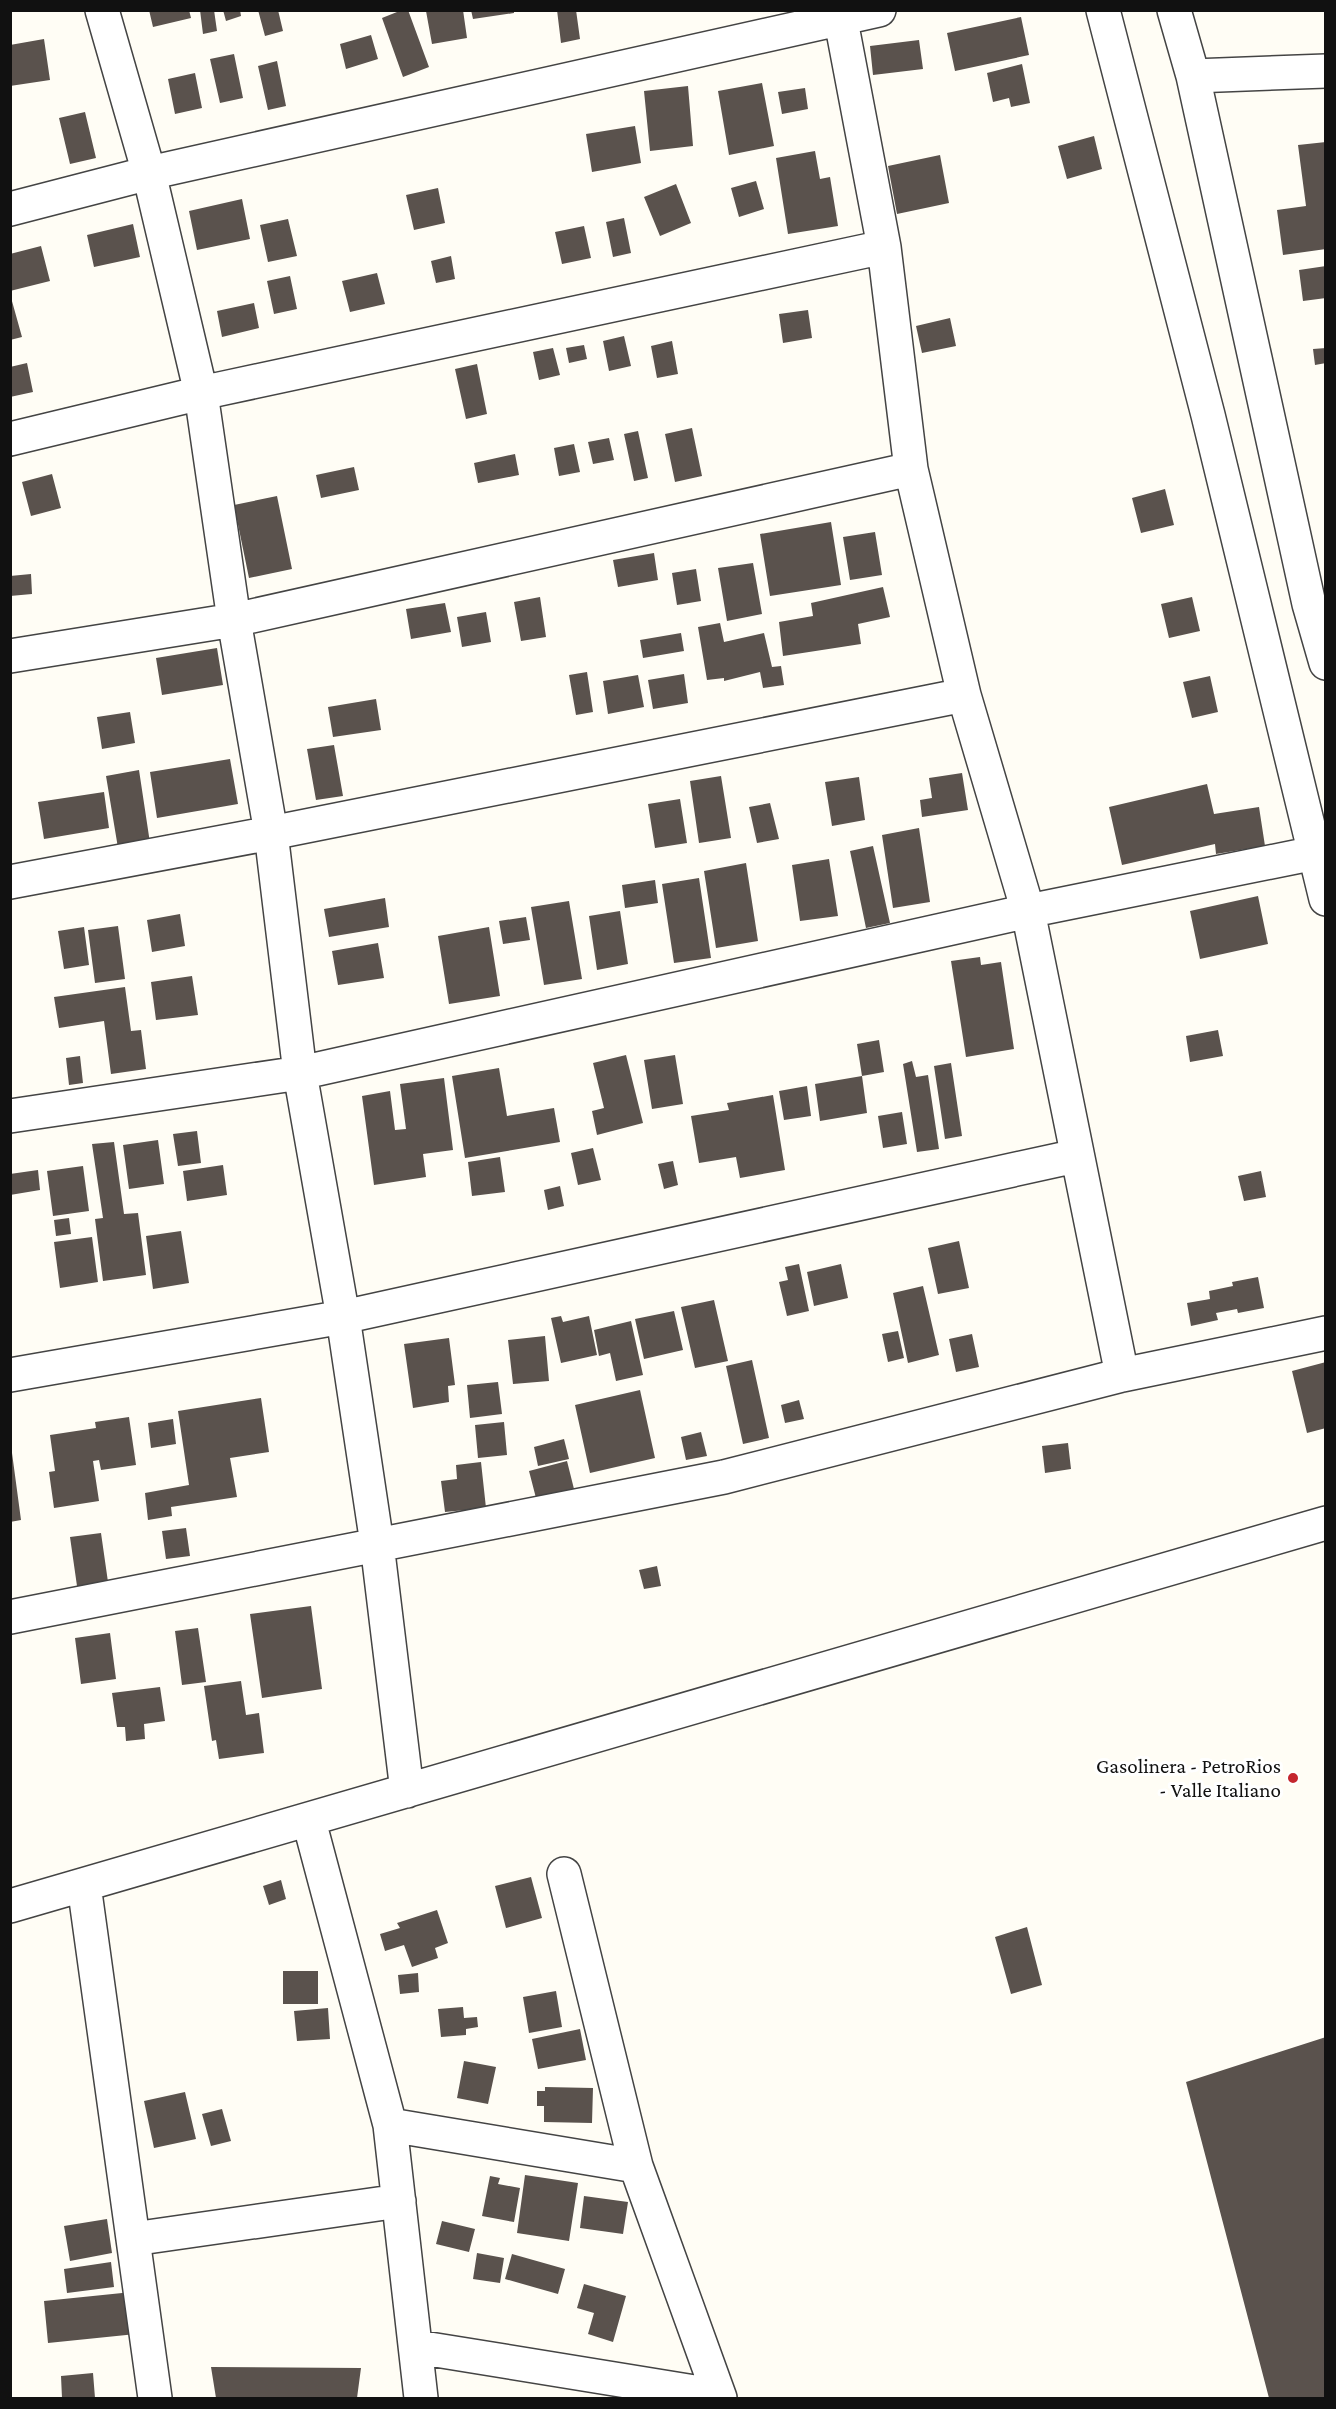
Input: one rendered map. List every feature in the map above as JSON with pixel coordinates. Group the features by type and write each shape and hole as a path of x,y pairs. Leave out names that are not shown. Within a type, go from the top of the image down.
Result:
{"street":[{"path":"102,10 149,173 201,393 234,620 271,833 300,1073 343,1317 377,1544 407,1791"},
{"path":"10,210 149,173 840,15 879,10"},
{"path":"1103,10 1208,415 1326,899"},
{"path":"1174,10 1193,76 1317,604 1326,663"},
{"path":"840,15 884,247 911,469 964,695 1028,911 1122,1375"},
{"path":"1193,76 1326,71"},
{"path":"10,439 201,393 884,247"},
{"path":"10,656 234,620 911,469"},
{"path":"10,882 271,833 964,695"},
{"path":"10,1116 300,1073 1028,911 1315,853"},
{"path":"10,1375 343,1317 1076,1156"},
{"path":"10,1617 724,1477 1122,1375 1326,1332"},
{"path":"10,1906 309,1821 1326,1523"},
{"path":"309,1821 390,2125 422,2398"},
{"path":"417,2347 720,2397 636,2166 564,1874"},
{"path":"84,1885 155,2398"},
{"path":"390,2125 636,2166"},
{"path":"133,2239 399,2201"}],"building":[{"path":"149,10 189,10 191,18 153,27"},
{"path":"200,10 214,10 217,31 203,34"},
{"path":"223,10 240,10 241,16 226,21"},
{"path":"258,10 278,10 283,31 265,36"},
{"path":"408,10 429,67 403,77 382,18"},
{"path":"463,10 467,38 432,44 426,11"},
{"path":"471,10 514,10 514,13 473,19"},
{"path":"557,10 576,10 580,39 561,43"},
{"path":"1021,17 1029,55 955,71 947,33"},
{"path":"371,35 378,59 346,69 340,44"},
{"path":"44,39 50,80 10,86 10,45"},
{"path":"919,40 923,69 873,75 870,46"},
{"path":"234,54 243,98 220,103 210,59"},
{"path":"277,61 286,106 268,110 258,66"},
{"path":"1022,64 1030,103 1011,107 1009,98 993,102 987,73"},
{"path":"195,73 202,108 175,114 168,79"},
{"path":"762,83 774,146 729,155 718,91"},
{"path":"688,86 693,146 650,151 644,91"},
{"path":"805,88 808,109 782,114 778,92"},
{"path":"85,112 96,158 70,164 59,118"},
{"path":"635,126 641,163 592,172 586,134"},
{"path":"1094,136 1102,169 1067,179 1058,146"},
{"path":"1326,142 1326,249 1283,255 1277,210 1306,206 1298,145"},
{"path":"815,151 820,179 830,177 838,226 788,234 776,158"},
{"path":"940,155 949,203 897,214 888,166"},
{"path":"756,181 764,209 739,217 731,188"},
{"path":"676,184 691,223 660,236 644,197"},
{"path":"438,188 445,223 414,230 406,195"},
{"path":"242,199 250,239 197,250 189,211"},
{"path":"624,218 631,253 613,257 606,222"},
{"path":"288,219 297,256 268,262 260,225"},
{"path":"133,224 140,257 94,267 87,235"},
{"path":"584,226 591,258 562,264 555,232"},
{"path":"41,246 50,281 10,291 10,254"},
{"path":"451,256 455,279 436,283 431,261"},
{"path":"1326,266 1326,298 1303,301 1299,270"},
{"path":"377,273 385,304 350,312 342,281"},
{"path":"290,276 297,309 274,314 267,281"},
{"path":"10,294 22,337 10,340"},
{"path":"254,303 259,328 222,337 217,311"},
{"path":"808,310 812,338 783,343 779,314"},
{"path":"950,318 956,346 922,353 916,326"},
{"path":"624,336 631,366 609,371 603,341"},
{"path":"672,341 678,374 657,378 651,346"},
{"path":"584,345 587,359 569,363 566,348"},
{"path":"553,348 560,375 539,380 533,352"},
{"path":"1326,348 1326,363 1315,365 1313,349"},
{"path":"27,363 33,392 10,397 10,367"},
{"path":"477,364 487,414 466,419 455,369"},
{"path":"692,428 702,476 675,482 665,434"},
{"path":"638,431 648,478 634,481 624,434"},
{"path":"609,438 614,460 593,464 588,442"},
{"path":"574,444 580,472 559,476 554,448"},
{"path":"515,454 519,475 478,483 474,463"},
{"path":"354,467 359,490 321,498 316,475"},
{"path":"52,474 61,508 31,516 22,482"},
{"path":"1165,489 1174,525 1141,533 1132,498"},
{"path":"277,496 292,569 249,578 234,505"},
{"path":"831,522 841,585 770,596 760,534"},
{"path":"875,532 882,575 850,580 843,537"},
{"path":"654,553 658,580 618,587 613,560"},
{"path":"753,563 762,614 727,621 718,568"},
{"path":"696,569 701,601 677,605 672,573"},
{"path":"31,574 32,594 10,596 10,576"},
{"path":"883,587 890,617 858,624 861,644 783,656 779,622 813,616 811,603"},
{"path":"540,597 546,637 521,641 514,602"},
{"path":"1192,597 1200,631 1169,638 1161,604"},
{"path":"445,603 451,632 411,639 406,609"},
{"path":"486,612 491,642 462,647 457,617"},
{"path":"720,623 724,642 764,633 772,667 781,666 784,685 763,688 760,672 724,681 724,678 707,680 698,627"},
{"path":"681,633 684,651 643,658 640,640"},
{"path":"217,648 223,685 162,695 156,658"},
{"path":"587,672 593,712 576,715 569,675"},
{"path":"684,674 688,703 653,709 648,680"},
{"path":"638,675 644,707 608,714 603,681"},
{"path":"1210,676 1218,712 1192,718 1183,682"},
{"path":"376,699 381,730 333,737 328,707"},
{"path":"130,712 135,743 102,749 97,717"},
{"path":"334,745 343,796 316,800 307,749"},
{"path":"230,759 238,804 157,818 150,772"},
{"path":"139,770 150,843 118,848 106,776"},
{"path":"962,773 968,810 922,817 920,800 932,798 929,778"},
{"path":"721,776 731,838 699,843 690,781"},
{"path":"859,777 865,820 832,826 825,782"},
{"path":"1207,784 1214,814 1259,807 1265,846 1216,854 1215,844 1122,865 1109,807"},
{"path":"104,792 109,828 44,839 38,802"},
{"path":"680,799 687,843 655,848 648,804"},
{"path":"770,803 779,839 757,843 749,807"},
{"path":"919,828 930,902 893,908 882,835"},
{"path":"873,846 890,923 866,928 850,851"},
{"path":"829,859 838,916 800,921 792,865"},
{"path":"746,863 758,941 716,948 704,871"},
{"path":"699,878 711,958 674,963 662,884"},
{"path":"655,880 658,903 625,908 622,885"},
{"path":"1258,896 1268,944 1200,959 1190,911"},
{"path":"385,898 389,927 329,937 324,909"},
{"path":"569,901 582,979 544,985 531,907"},
{"path":"620,911 628,964 597,970 589,916"},
{"path":"180,914 185,946 152,952 147,920"},
{"path":"526,917 530,940 503,944 499,921"},
{"path":"118,926 125,979 95,983 88,930"},
{"path":"84,927 89,965 64,969 58,931"},
{"path":"489,927 500,996 449,1004 438,936"},
{"path":"378,943 384,978 338,985 332,951"},
{"path":"980,957 981,965 1001,962 1014,1049 966,1057 951,961"},
{"path":"192,976 198,1015 156,1020 151,982"},
{"path":"125,987 131,1031 141,1030 146,1069 111,1074 104,1021 59,1028 54,997"},
{"path":"1218,1030 1223,1056 1190,1062 1186,1036"},
{"path":"879,1040 884,1072 862,1076 857,1044"},
{"path":"626,1055 643,1123 597,1135 592,1111 604,1108 593,1063"},
{"path":"675,1055 683,1104 652,1109 644,1060"},
{"path":"80,1056 83,1083 69,1085 66,1058"},
{"path":"912,1061 916,1077 928,1075 939,1149 917,1152 903,1064"},
{"path":"951,1063 962,1136 945,1139 934,1066"},
{"path":"499,1068 507,1116 554,1108 560,1142 465,1158 452,1076"},
{"path":"862,1076 867,1113 820,1121 815,1084"},
{"path":"444,1078 453,1150 423,1154 426,1177 374,1185 362,1096 390,1091 395,1130 406,1129 400,1084"},
{"path":"807,1086 811,1116 784,1120 779,1091"},
{"path":"773,1095 785,1170 740,1178 736,1157 699,1163 691,1116 729,1110 727,1103"},
{"path":"902,1112 907,1144 883,1148 878,1116"},
{"path":"197,1131 201,1163 178,1166 173,1134"},
{"path":"158,1140 164,1184 129,1189 123,1145"},
{"path":"114,1142 124,1214 138,1213 146,1275 103,1281 95,1219 103,1218 92,1144"},
{"path":"593,1148 601,1180 578,1185 571,1153"},
{"path":"500,1157 505,1192 472,1196 468,1162"},
{"path":"673,1161 678,1185 664,1189 658,1164"},
{"path":"223,1165 227,1195 187,1201 183,1171"},
{"path":"83,1166 89,1211 53,1216 47,1171"},
{"path":"38,1170 40,1190 10,1195 10,1174"},
{"path":"1261,1171 1266,1197 1244,1201 1238,1176"},
{"path":"560,1186 564,1206 548,1210 544,1190"},
{"path":"69,1218 71,1234 56,1236 54,1220"},
{"path":"181,1231 189,1283 153,1289 146,1236"},
{"path":"92,1237 98,1282 60,1288 54,1242"},
{"path":"959,1241 969,1288 938,1294 928,1248"},
{"path":"799,1264 809,1311 787,1316 779,1282 788,1280 785,1267"},
{"path":"841,1264 848,1298 814,1306 807,1272"},
{"path":"1258,1277 1264,1308 1238,1313 1237,1309 1216,1313 1218,1320 1191,1326 1187,1303 1210,1299 1209,1291 1233,1286 1232,1282"},
{"path":"923,1286 939,1355 908,1363 893,1293"},
{"path":"714,1300 728,1361 695,1368 681,1307"},
{"path":"674,1311 683,1350 644,1359 635,1319"},
{"path":"561,1316 563,1322 589,1316 597,1355 561,1363 551,1318"},
{"path":"631,1321 643,1375 616,1381 610,1353 599,1356 594,1330"},
{"path":"898,1331 904,1358 888,1362 882,1334"},
{"path":"972,1334 979,1367 956,1372 949,1339"},
{"path":"545,1336 549,1381 513,1384 508,1340"},
{"path":"449,1338 455,1385 448,1386 449,1402 413,1408 404,1344"},
{"path":"752,1360 769,1438 743,1444 726,1366"},
{"path":"1326,1362 1326,1428 1307,1433 1292,1371"},
{"path":"498,1382 502,1414 470,1418 467,1385"},
{"path":"640,1390 655,1458 590,1473 575,1405"},
{"path":"261,1398 269,1452 230,1458 237,1497 171,1507 172,1516 148,1520 145,1493 189,1485 178,1411"},
{"path":"799,1400 804,1419 785,1423 781,1405"},
{"path":"129,1417 136,1465 101,1470 99,1460 93,1461 99,1501 54,1508 49,1472 55,1471 50,1435 96,1428 95,1422"},
{"path":"173,1419 176,1444 151,1448 148,1423"},
{"path":"504,1422 507,1455 478,1458 475,1425"},
{"path":"701,1432 707,1456 686,1460 681,1437"},
{"path":"564,1439 569,1459 538,1466 534,1447"},
{"path":"1068,1443 1071,1469 1045,1473 1042,1446"},
{"path":"12,1453 21,1520 10,1522 10,1454"},
{"path":"567,1461 574,1489 536,1498 529,1471"},
{"path":"481,1462 486,1508 445,1512 441,1481 457,1479 456,1465"},
{"path":"186,1528 190,1556 166,1559 162,1531"},
{"path":"101,1533 109,1589 78,1593 70,1537"},
{"path":"657,1566 661,1586 644,1589 639,1570"},
{"path":"311,1606 322,1689 262,1698 250,1614"},
{"path":"198,1628 206,1682 182,1685 175,1631"},
{"path":"110,1633 116,1679 81,1684 75,1638"},
{"path":"241,1681 246,1715 259,1713 264,1753 219,1759 216,1740 212,1741 204,1686"},
{"path":"160,1687 165,1721 144,1724 145,1739 126,1741 125,1727 117,1727 112,1693"},
{"path":"531,1877 542,1918 506,1928 495,1886"},
{"path":"281,1880 286,1899 269,1905 263,1886"},
{"path":"437,1910 448,1943 435,1948 438,1958 412,1967 404,1945 385,1951 380,1934 400,1928 397,1923"},
{"path":"1027,1927 1042,1985 1011,1994 995,1937"},
{"path":"283,1971 318,1971 318,2004 283,2004"},
{"path":"418,1973 419,1992 400,1994 398,1975"},
{"path":"556,1991 562,2027 529,2033 523,1997"},
{"path":"463,2007 464,2018 477,2017 478,2027 466,2029 466,2035 441,2037 438,2009"},
{"path":"328,2008 330,2039 297,2041 294,2011"},
{"path":"580,2029 586,2060 538,2069 532,2039"},
{"path":"1326,2037 1326,2398 1269,2398 1186,2082"},
{"path":"464,2061 496,2067 488,2104 457,2098"},
{"path":"545,2087 593,2088 592,2123 544,2122 544,2106 537,2106 537,2091 545,2091"},
{"path":"185,2092 196,2139 154,2148 144,2101"},
{"path":"222,2109 231,2141 211,2146 202,2114"},
{"path":"525,2175 578,2183 569,2241 517,2233"},
{"path":"490,2176 500,2178 498,2184 520,2188 514,2222 482,2216"},
{"path":"584,2196 628,2202 623,2234 580,2228"},
{"path":"107,2219 112,2253 70,2261 64,2226"},
{"path":"442,2221 475,2229 469,2252 436,2244"},
{"path":"477,2253 504,2258 500,2283 473,2279"},
{"path":"512,2254 565,2269 558,2294 505,2279"},
{"path":"111,2262 114,2287 67,2293 64,2269"},
{"path":"584,2284 626,2296 613,2342 588,2334 594,2313 577,2308"},
{"path":"132,2292 136,2334 48,2343 44,2301"},
{"path":"211,2367 361,2368 357,2398 216,2398"},
{"path":"93,2373 95,2398 62,2398 61,2376"}],"place":[{"name":"Gasolinera - PetroRios - Valle Italiano","path":"1293,1778"}]}
